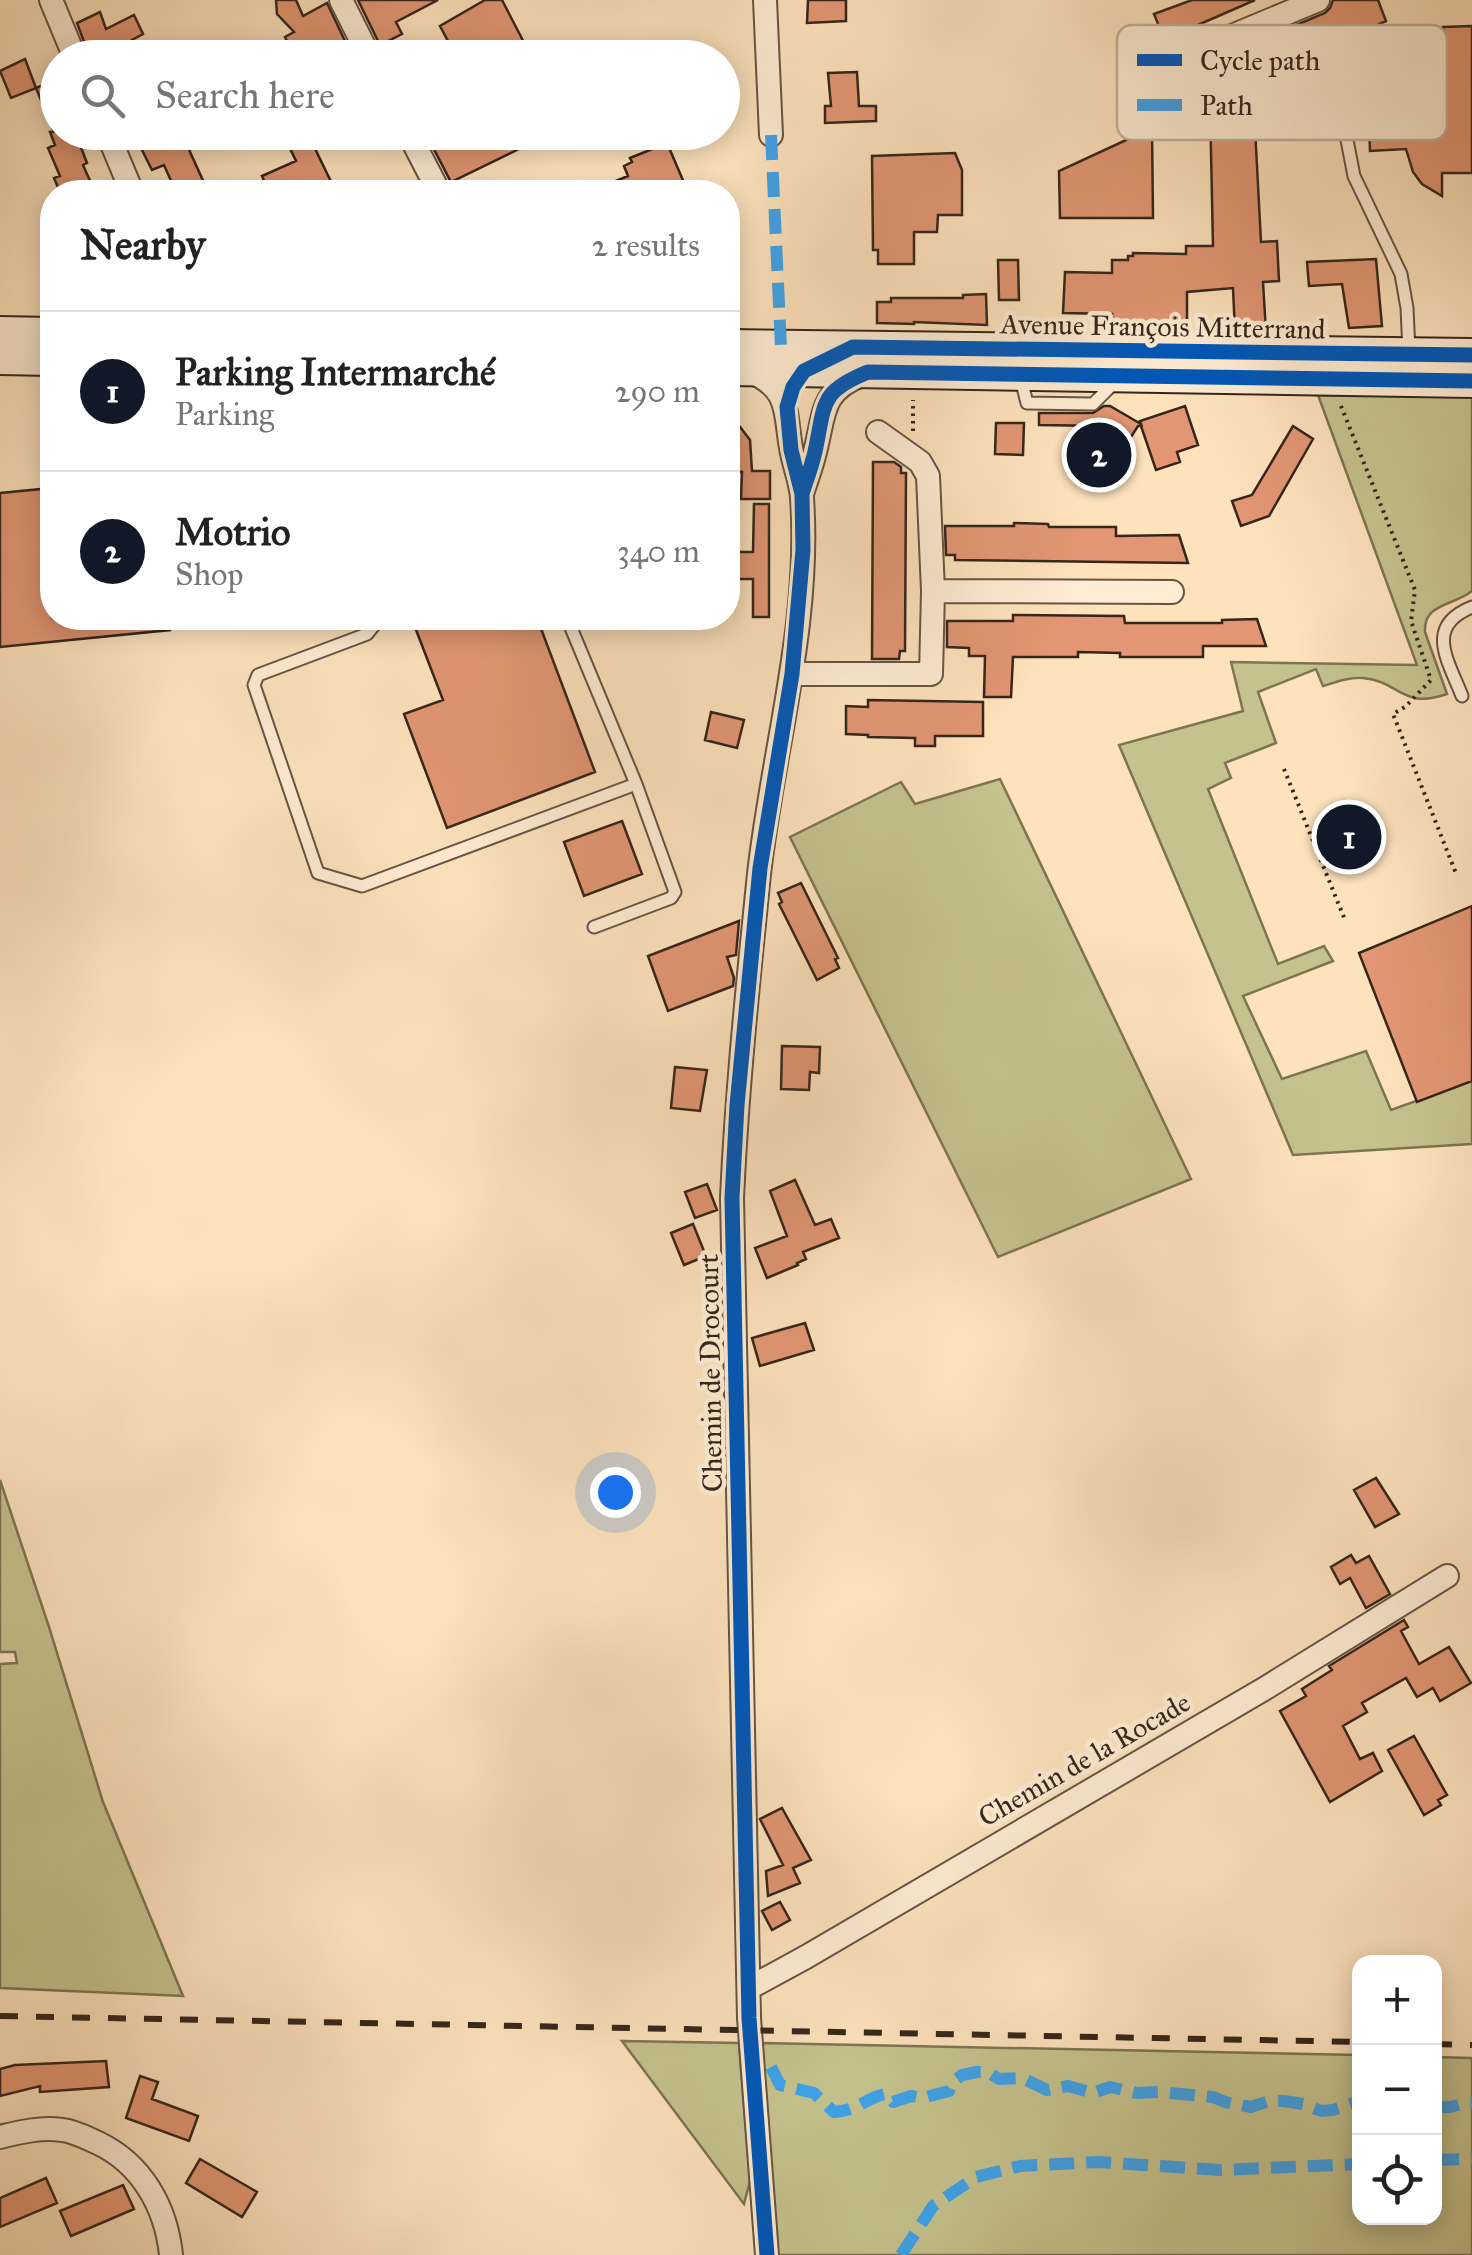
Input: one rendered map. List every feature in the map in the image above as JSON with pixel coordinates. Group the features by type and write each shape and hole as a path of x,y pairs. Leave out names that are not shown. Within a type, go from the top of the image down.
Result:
{"main road":[{"path":"0,334 40,334"},
{"name":"Avenue François Mitterrand","path":"740,362 1472,355"},
{"path":"0,358 40,359"},
{"name":"Avenue François Mitterrand","path":"740,363 804,371 860,360 944,374 1472,381"}],"street":[{"path":"51,0 68,40"},
{"path":"341,0 361,40"},
{"path":"765,0 772,135"},
{"path":"1258,25 1318,0"},
{"path":"114,150 127,180"},
{"path":"417,150 433,180"},
{"path":"823,408 860,360"},
{"path":"740,365 777,388 786,407"},
{"path":"786,407 792,388 804,371 823,408"},
{"name":"Chemin de Drocourt","path":"766,2255 749,1988 732,1198 760,868 792,674 803,550 802,494 786,407"},
{"name":"Chemin de Drocourt","path":"802,494 823,408"},
{"path":"792,674 930,674 933,591 928,476 920,462 878,432"},
{"path":"933,591 1172,592"},
{"name":"Chemin de la Rocade","path":"749,1988 1264,1688 1447,1576"},
{"path":"0,2138 28,2130 64,2130 117,2152 135,2167 153,2194 169,2231 171,2255"}],"lane":[{"path":"1347,140 1354,176 1401,274 1410,355"},
{"path":"944,374 968,362 1472,367"},
{"path":"1462,696 1444,650 1444,631 1454,616 1472,607"},
{"path":"371,630 258,674 254,686 318,872 362,886 636,784"},
{"path":"572,630 676,892 672,898 594,927"}],"path":[{"path":"1330,378 1415,590 1411,621 1430,680 1406,707 1393,714 1457,876"},
{"path":"898,447 912,431 913,390"},
{"path":"1284,770 1344,920"}],"shaded area":[{"path":"1318,395 1472,397 1472,591 1434,610 1426,623 1425,632 1447,694 1420,699 1363,678 1323,686 1316,669 1258,692 1276,743 1225,763 1231,778 1208,789 1278,964 1324,946 1333,961 1243,996 1282,1079 1366,1051 1391,1110 1472,1081 1472,1144 1293,1155 1119,745 1243,711 1231,662 1417,665"},
{"path":"1000,779 1191,1179 998,1257 790,837 901,782 915,804"},
{"path":"0,1480 103,1802 183,1996 0,1988 0,1664 17,1663 15,1652 0,1652"},
{"path":"622,2041 739,2043 750,2181 744,2204"},
{"path":"762,2043 1352,2055 1352,2225 1442,2225 1442,2057 1472,2058 1472,2255 776,2255"}],"building":[{"path":"276,0 296,0 303,16 327,3 345,40 286,40 285,37 294,32 277,14"},
{"path":"358,0 438,0 396,22 402,34 378,40"},
{"path":"485,0 502,0 523,40 447,40 440,26"},
{"path":"808,0 846,0 846,21 807,23"},
{"path":"1192,0 1255,0 1198,25 1159,25 1154,14"},
{"path":"1333,0 1378,0 1386,21 1377,25 1296,25 1330,8"},
{"path":"100,12 106,29 134,15 143,34 132,40 83,40 77,23"},
{"path":"1472,26 1472,173 1442,173 1442,196 1422,184 1413,172 1406,149 1370,151 1370,140 1447,140 1447,27"},
{"path":"25,59 36,88 11,98 0,71"},
{"path":"857,72 859,106 876,106 876,121 825,123 825,106 831,106 828,73"},
{"path":"1126,140 1152,140 1153,218 1060,218 1059,171"},
{"path":"1211,140 1256,140 1261,242 1277,241 1279,281 1263,282 1266,332 1235,332 1233,288 1187,292 1187,328 1112,328 1112,314 1063,313 1065,272 1112,273 1112,260 1128,260 1133,253 1186,254 1186,246 1213,246"},
{"path":"49,150 82,150 90,180 55,180 60,176"},
{"path":"142,150 189,150 203,180 171,180 164,165 152,170"},
{"path":"291,150 316,150 330,180 264,180 262,176 296,161"},
{"path":"434,150 517,150 455,180 450,180"},
{"path":"650,150 670,150 683,180 618,180 628,176 624,166 632,162 630,158"},
{"path":"955,153 962,170 962,215 938,215 937,232 914,232 914,264 878,264 878,250 873,250 872,156"},
{"path":"1376,259 1382,326 1349,328 1342,284 1309,286 1307,262"},
{"path":"998,260 1018,260 1019,300 999,300"},
{"path":"986,294 987,325 877,323 877,302 891,302 891,298 963,298"},
{"path":"1104,406 1141,424 1140,421 1185,406 1198,445 1177,452 1180,462 1156,470 1141,426 1120,454 1094,439 1102,426 1039,425 1039,413 1093,413"},
{"path":"996,423 1024,423 1023,455 995,454"},
{"path":"1293,426 1313,439 1269,516 1241,526 1232,501 1252,495"},
{"path":"740,427 750,440 752,471 770,471 770,499 741,499"},
{"path":"873,462 894,462 901,467 901,473 906,473 905,651 900,651 899,659 872,659"},
{"path":"40,489 40,630 170,630 0,647 0,493"},
{"path":"754,504 769,504 769,617 753,617 753,579 740,579 740,552 753,552"},
{"path":"1014,523 1116,527 1116,536 1179,535 1188,563 955,560 955,555 946,555 945,526"},
{"path":"1013,615 1124,616 1125,623 1257,619 1266,646 1203,646 1203,657 1120,657 1120,653 1078,652 1078,657 1013,657 1011,697 984,697 985,656 969,656 969,648 947,647 947,621 1013,621"},
{"path":"416,630 542,630 595,772 447,828 404,714 443,700"},
{"path":"868,700 983,702 983,736 935,736 935,746 915,746 915,738 846,734 846,706 868,707"},
{"path":"711,712 744,720 737,748 705,740"},
{"path":"622,821 642,874 584,896 564,842"},
{"path":"801,883 838,958 835,959 839,968 817,980 779,904 782,902 778,893"},
{"path":"1472,906 1472,1081 1417,1102 1359,953"},
{"path":"739,921 736,955 727,957 733,986 668,1011 648,956"},
{"path":"782,1046 820,1047 819,1073 810,1072 809,1090 781,1089"},
{"path":"675,1067 707,1070 700,1111 671,1108"},
{"path":"795,1180 815,1225 831,1219 839,1238 803,1252 806,1259 798,1265 767,1278 755,1248 787,1236 770,1191"},
{"path":"707,1184 717,1210 695,1218 685,1192"},
{"path":"693,1224 706,1256 684,1265 671,1233"},
{"path":"805,1323 814,1350 760,1366 752,1338"},
{"path":"1376,1478 1399,1514 1375,1527 1354,1490"},
{"path":"1351,1555 1356,1563 1369,1556 1390,1594 1366,1608 1350,1578 1340,1584 1331,1567"},
{"path":"1404,1620 1408,1627 1401,1631 1419,1664 1449,1647 1471,1683 1440,1701 1433,1688 1417,1697 1406,1678 1362,1703 1367,1712 1343,1726 1360,1759 1373,1753 1382,1771 1330,1802 1280,1711 1306,1696 1302,1689 1332,1670 1329,1666"},
{"path":"1414,1736 1447,1795 1438,1800 1441,1805 1424,1815 1388,1750"},
{"path":"782,1808 811,1860 793,1868 800,1883 768,1896 766,1871 783,1865 760,1819"},
{"path":"780,1902 790,1920 772,1930 762,1911"},
{"path":"106,2061 109,2087 40,2092 40,2086 0,2096 0,2069"},
{"path":"140,2076 158,2082 152,2099 198,2116 189,2141 126,2118"},
{"path":"200,2159 257,2192 242,2217 186,2183"},
{"path":"46,2178 57,2203 0,2227 0,2198"},
{"path":"123,2185 134,2209 71,2236 60,2211"}],"railway":[{"path":"0,2016 1352,2042"},
{"path":"1442,2044 1472,2045"}],"marked path":[{"path":"771,135 781,347"},
{"path":"771,2067 780,2085 814,2093 834,2112 886,2094 893,2102 949,2091 962,2075 977,2072 988,2072 999,2079 1022,2078 1047,2090 1068,2086 1093,2093 1110,2087 1137,2093 1213,2097 1251,2107 1284,2101 1321,2111 1352,2104"},
{"path":"1442,2107 1472,2103"},
{"path":"1442,2160 1472,2159"},
{"path":"901,2255 933,2206 976,2177 1020,2166 1098,2162 1220,2170 1352,2164"}],"cycle path":[{"path":"767,2255 749,2018 732,1198 760,868 792,674 803,550 802,494 791,450 787,407 793,387 804,371 853,347 1472,355"},
{"path":"802,494 828,400 841,385 868,372 1472,381"}],"place":[{"name":"Motrio","path":"1099,455"},
{"name":"Parking Intermarché","path":"1349,837"}]}
